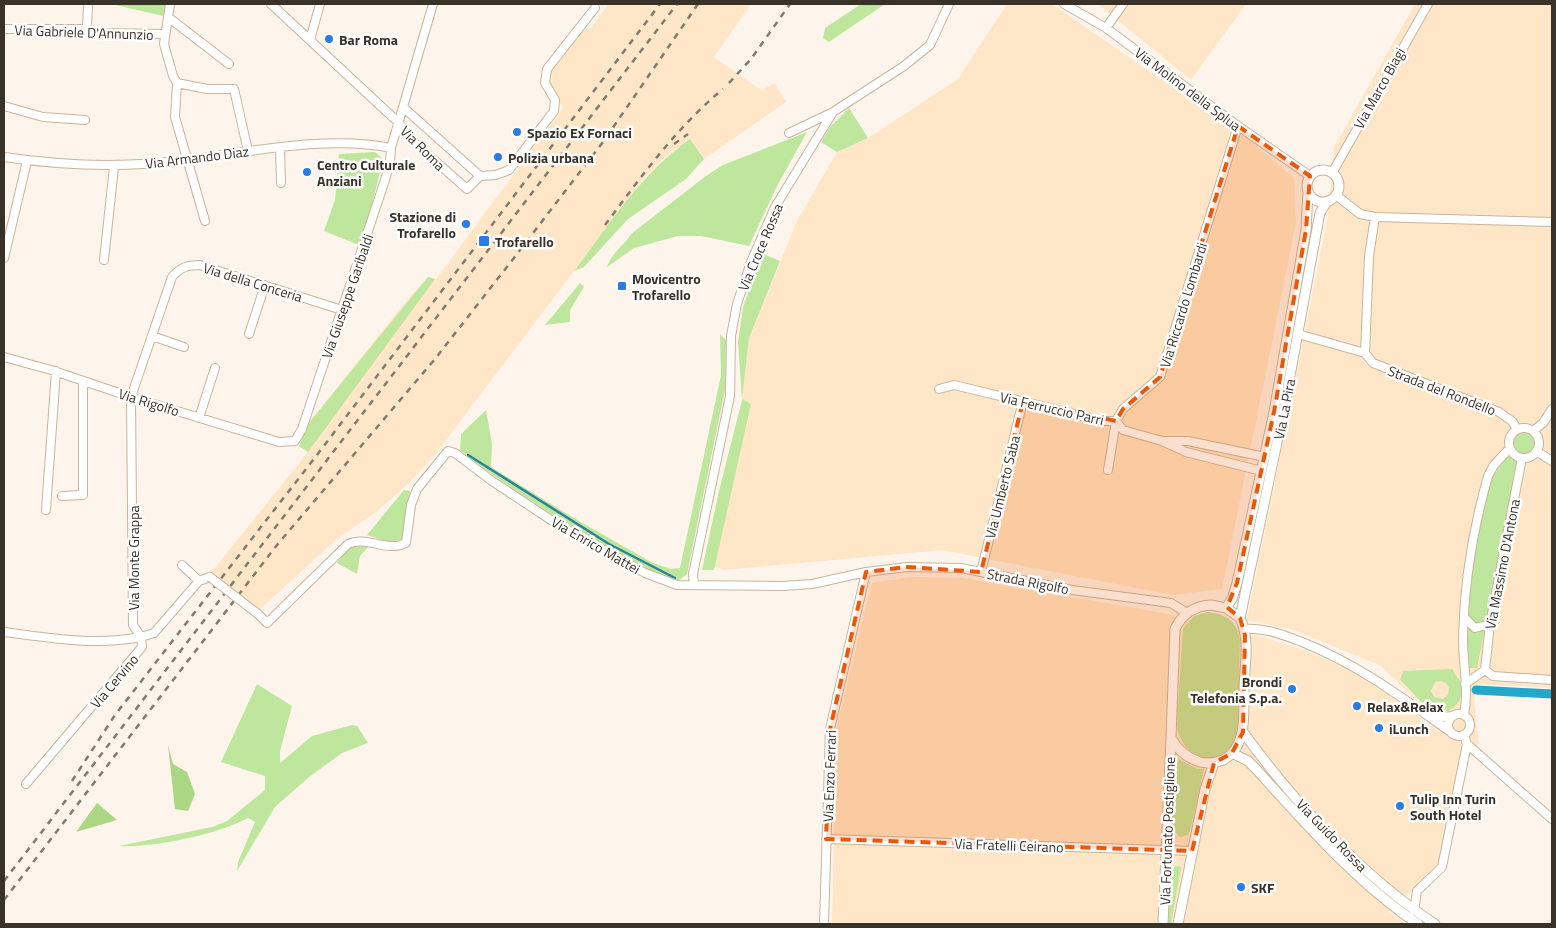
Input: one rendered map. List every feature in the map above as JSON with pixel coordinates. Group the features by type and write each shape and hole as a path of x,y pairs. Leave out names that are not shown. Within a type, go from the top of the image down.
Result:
{"street":[{"path":"87,29 88,4"},
{"path":"170,4 164,44 173,76 177,83 175,117 205,221"},
{"name":"Via Roma","path":"271,4 399,124 408,137 467,189 480,176 404,108"},
{"path":"310,40 320,4"},
{"name":"Via Giuseppe Garibaldi","path":"295,441 302,429 390,163 391,148 433,4"},
{"name":"Via Croce Rossa","path":"694,585 693,574 730,396 732,336 737,304 751,262 775,207 833,112 904,66 930,45 949,4"},
{"name":"Via Molino della Splua","path":"1064,4 1106,28 1238,126 1310,176"},
{"path":"1106,28 1123,4"},
{"name":"Via Marco Biagi","path":"1332,173 1419,15 1428,4"},
{"path":"480,176 496,175 508,170 554,111 555,100 545,83 547,69 595,8"},
{"path":"168,17 229,64"},
{"name":"Via Gabriele D'Annunzio","path":"4,29 87,29 100,33 165,34"},
{"path":"177,83 207,89 234,89 248,151"},
{"path":"4,106 43,117 85,120"},
{"path":"789,133 833,112"},
{"name":"Via Riccardo Lombardi","path":"1108,470 1116,421 1123,409 1160,377 1238,126"},
{"name":"Via Armando Diaz","path":"4,157 27,161 114,167 280,148 363,144 391,148"},
{"path":"280,148 281,183"},
{"path":"4,258 27,161"},
{"path":"104,260 114,167"},
{"path":"1318,171 1332,173 1339,186 1336,195 1328,202 1318,201 1308,191 1307,186 1310,176 1318,171"},
{"name":"Via La Pira","path":"1226,608 1238,584 1265,457 1306,230 1308,191"},
{"path":"1336,195 1360,214 1376,218 1552,222"},
{"name":"Via La Pira","path":"1240,618 1266,500 1320,213 1328,202"},
{"path":"1365,353 1369,256 1376,218"},
{"name":"Via della Conceria","path":"131,397 172,278 178,270 187,265 200,265 342,310"},
{"path":"249,334 265,285"},
{"name":"Strada del Rondello","path":"1298,334 1365,353 1374,363 1499,412 1513,422 1517,430"},
{"path":"152,336 184,347"},
{"name":"Via Rigolfo","path":"4,357 56,371 131,397 280,442 295,441"},
{"path":"200,418 215,368"},
{"path":"46,510 56,371"},
{"path":"62,496 83,495 83,381"},
{"name":"Via Ferruccio Parri","path":"939,389 954,385 1104,421 1116,421 1123,430 1162,441"},
{"name":"Via Monte Grappa","path":"131,397 133,625 141,637"},
{"name":"Via Umberto Saba","path":"981,572 1023,402"},
{"path":"1533,431 1543,423 1552,409"},
{"path":"1525,428 1533,431 1538,438 1536,451 1530,456 1522,458 1515,454 1510,448 1510,440 1517,430 1525,428"},
{"path":"1162,441 1188,441 1265,457"},
{"path":"1162,441 1186,452 1262,471"},
{"path":"1213,459 1215,446"},
{"name":"Via Massimo D'Antona","path":"1464,715 1466,702 1464,617 1468,566 1484,491 1494,466 1510,448"},
{"name":"Via Enrico Mattei","path":"267,623 348,544 355,540 398,547 406,543 412,505 417,489 448,451 455,452 492,480 557,524 645,573 677,585 782,586 812,584 866,572"},
{"path":"1536,451 1552,460"},
{"name":"Via Massimo D'Antona","path":"1485,670 1490,624 1522,458"},
{"path":"182,565 199,581"},
{"name":"Strada Rigolfo","path":"866,572 907,567 961,568 1072,590 1170,604 1187,613"},
{"name":"Via Enzo Ferrari","path":"824,924 830,729 866,572"},
{"name":"Via Cervino","path":"26,784 142,647 141,637 154,633 199,581 210,577 267,623"},
{"path":"1171,738 1180,752 1192,759 1214,763 1232,753 1243,732 1245,644 1244,629 1240,618 1226,608 1217,605 1201,606 1187,613"},
{"name":"Via Fortunato Postiglione","path":"1163,924 1174,636 1179,622 1187,613"},
{"path":"1464,617 1475,628 1490,624"},
{"path":"1244,629 1263,628 1317,648 1366,672 1422,712 1452,733 1458,736 1464,735 1470,726 1469,720 1464,715 1441,717 1422,712"},
{"path":"4,632 91,642 112,642 141,637"},
{"path":"1465,684 1485,670 1493,676 1552,680"},
{"path":"1452,733 1448,724 1453,716"},
{"name":"Via Guido Rossa","path":"1243,732 1284,784 1354,858 1414,911 1435,924"},
{"path":"1414,911 1417,891 1442,867 1467,744 1464,735"},
{"path":"1467,744 1552,819"},
{"name":"Via Guido Rossa","path":"1232,753 1248,761 1361,879 1390,905 1418,924"},
{"name":"Via Fortunato Postiglione","path":"1178,924 1205,789 1214,763"},
{"name":"Via Fratelli Ceirano","path":"826,838 1192,851"}],"highlighted area":[{"path":"1238,126 1310,176 1306,230 1274,412 1237,583 1227,607 1240,618 1245,635 1243,732 1232,753 1214,763 1192,851 826,839 830,729 866,572 907,567 981,572 1023,401 1116,421 1123,409 1160,377"}],"shaded area":[{"path":"605,4 751,4 714,57 758,88 764,89 775,83 786,102 704,159 690,139 671,152 645,177 434,456 405,487 376,512 337,539 257,612 210,574 308,452 299,446 308,424 406,301 428,277 436,279 563,108 548,81 551,67 582,29 591,28 607,6"},
{"path":"1007,4 1052,4 1250,141 1294,178 1296,223 1222,589 1173,595 942,550 724,570 714,566 751,405 742,400 749,338 797,221 837,152 868,138 957,80"},
{"path":"1098,4 1246,4 1191,80"},
{"path":"1415,4 1552,4 1552,688 1478,684 1474,700 1479,744 1469,751 1464,746 1440,864 1389,912 1406,924 832,924 836,730 872,583 911,577 963,578 1168,614 1263,637 1309,652 1343,667 1377,686 1435,729 1462,744 1381,666 1294,630 1247,620 1328,216 1334,147"}],"green space":[{"path":"111,4 170,4 168,17"},
{"path":"861,4 885,4 829,42 823,38 825,28"},
{"path":"849,108 868,138 837,152 821,142 830,127"},
{"path":"807,132 777,186 749,246 701,236 678,236 634,248 607,267 612,257 631,234 706,176 723,165"},
{"path":"690,139 704,159 686,179 628,219 584,267 574,271 641,183 656,167"},
{"path":"375,152 383,159 370,213 359,245 324,231 335,200 339,154"},
{"path":"763,254 780,261 749,338 742,399 751,404 714,570 702,570 719,491 742,400 738,342 743,307"},
{"path":"428,277 435,279 308,452 299,446 308,424"},
{"path":"580,283 584,287 570,310 570,322 545,325"},
{"path":"720,334 726,340 725,390 687,574 676,583 635,563 560,519 509,486 460,450 461,434 486,410 492,444 491,467 572,517 653,563 671,569 680,568 721,375"},
{"path":"1524,433 1531,436 1534,443 1531,450 1524,453 1517,450 1514,443 1517,436"},
{"path":"1507,457 1512,457 1517,461 1487,618 1481,623 1474,624 1468,616 1471,571 1487,493 1494,474"},
{"path":"404,490 410,491 408,524 402,539 390,542 367,535"},
{"path":"357,544 370,545 360,556 357,574 337,563 348,547"},
{"path":"1208,612 1230,620 1237,628 1240,640 1237,734 1230,748 1222,755 1212,758 1194,753 1186,746 1180,737 1177,724 1183,629 1194,616"},
{"path":"1467,628 1477,631 1485,629 1477,668 1468,668"},
{"path":"1453,669 1462,686 1459,700 1454,707 1446,711 1439,712 1431,709 1400,680 1403,671","holes":["1441,681 1446,683 1449,688 1448,695 1443,699 1434,697 1431,691 1435,682"]},
{"path":"257,684 292,706 280,751 280,763 312,736 352,725 357,726 368,743 342,753 309,777 275,807 237,871 238,862 255,822 248,818 236,824 185,839 149,845 119,846 212,827 227,821 265,790 265,776 221,762"},
{"path":"168,745 173,764 187,772 195,794 188,811 175,809"},
{"path":"1176,758 1197,769 1204,769 1190,831 1188,835 1180,837 1173,830"},
{"path":"97,803 117,820 76,832"},
{"path":"1179,866 1181,868 1171,924 1168,924 1171,871 1172,867"}],"waterway":[{"path":"468,455 609,544 675,578"},
{"path":"1476,690 1552,694"}],"railway":[{"path":"72,781 115,715 320,451 660,4"},
{"path":"4,881 677,4"},
{"path":"4,900 277,545 435,359 510,263 603,142 698,4"},
{"path":"729,83 751,59 790,4"},
{"path":"605,225 646,171 675,137 723,89"},
{"path":"674,144 688,134"}],"place":[{"name":"Bar Roma","path":"329,39"},
{"name":"Spazio Ex Fornaci","path":"517,132"},
{"name":"Polizia urbana","path":"498,157"},
{"name":"Centro Culturale Anziani","path":"307,172"},
{"name":"Stazione di Trofarello","path":"466,224"},
{"name":"Trofarello","path":"484,241"},
{"name":"Movicentro Trofarello","path":"622,286"},
{"name":"Brondi Telefonia S.p.a.","path":"1292,689"},
{"name":"Relax&Relax","path":"1357,706"},
{"name":"iLunch","path":"1379,728"},
{"name":"Tulip Inn Turin South Hotel","path":"1400,806"},
{"name":"SKF","path":"1241,887"}]}
